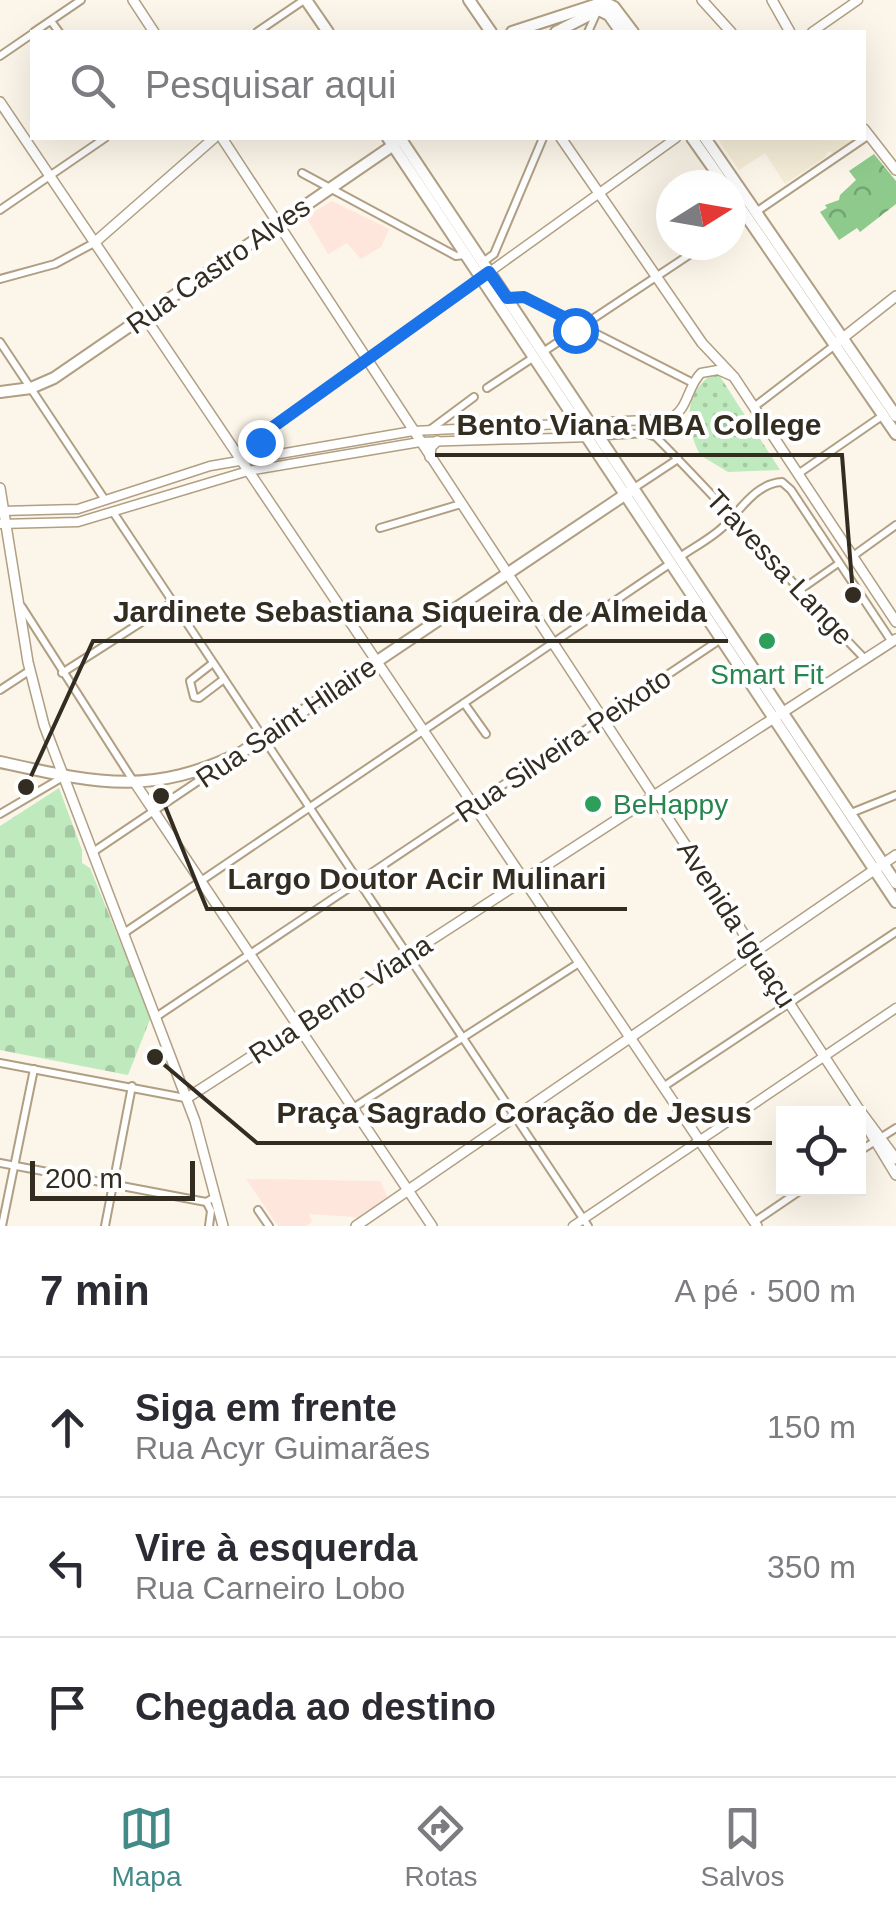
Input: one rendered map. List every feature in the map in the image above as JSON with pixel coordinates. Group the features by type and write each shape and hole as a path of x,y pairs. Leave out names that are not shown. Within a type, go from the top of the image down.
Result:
{"main road":[{"path":"133,0 153,30"},
{"path":"305,0 327,30"},
{"path":"469,0 490,30"},
{"path":"702,0 729,30"},
{"path":"772,0 789,30"},
{"path":"559,30 599,4"},
{"path":"599,4 620,30"},
{"path":"518,30 610,4 631,30"},
{"path":"0,102 755,1224"},
{"path":"866,132 896,170"},
{"path":"94,243 212,140"},
{"name":"Avenida Iguaçu","path":"223,140 858,1108 896,1176"},
{"name":"Rua Castro Alves","path":"30,388 54,378 396,140"},
{"path":"398,140 466,254 487,269 538,354 571,393 585,424 675,560 712,626 850,813 896,902"},
{"path":"398,140 507,298 569,410 585,424"},
{"path":"563,140 702,343 734,377 896,622"},
{"path":"693,140 715,170"},
{"path":"708,142 751,214 839,342 866,390 892,411"},
{"path":"708,142 711,164"},
{"path":"746,209 751,214"},
{"path":"839,342 896,296"},
{"path":"839,342 892,411 896,434"},
{"path":"864,370 866,390"},
{"path":"0,392 30,388"},
{"path":"569,410 571,393"},
{"path":"430,456 431,447 438,441"},
{"path":"0,488 30,670 48,736 186,1098 211,1200 222,1226"},
{"name":"Rua Saint Hilaire","path":"242,752 630,491"},
{"path":"675,560 754,669 816,781 879,867 896,883"},
{"path":"712,626 714,609"},
{"name":"Rua Bento Viana","path":"186,1098 895,643"},
{"path":"733,657 754,669"},
{"path":"0,762 106,783 135,783 190,774 242,752"},
{"path":"816,781 820,769"},
{"path":"135,783 432,1226"},
{"path":"356,1226 896,855"},
{"name":"Avenida Iguaçu","path":"878,1140 896,1159"}],"street":[{"path":"38,30 81,0"},
{"path":"259,30 305,0"},
{"path":"610,0 620,14"},
{"path":"815,30 858,0"},
{"path":"589,30 599,4"},
{"path":"51,21 58,30"},
{"path":"0,56 30,35"},
{"path":"0,210 102,140"},
{"path":"487,269 542,140"},
{"path":"238,457 263,434 487,269 673,140"},
{"path":"746,218 855,140"},
{"path":"302,173 456,256 466,254"},
{"path":"0,279 55,264 94,243"},
{"path":"487,388 682,260"},
{"path":"507,298 524,297 693,382"},
{"path":"0,342 106,500"},
{"path":"754,408 839,342"},
{"path":"2,511 67,511 238,457 413,431 674,418 686,404 693,382 701,373 710,370 734,377"},
{"path":"430,429 474,397"},
{"path":"798,474 892,411"},
{"path":"263,434 260,442 266,454"},
{"name":"Travessa Lange","path":"593,437 652,434 732,514 865,659"},
{"path":"3,524 73,522 248,472 420,442 593,437"},
{"name":"Rua Saint Hilaire","path":"630,491 678,459"},
{"path":"124,933 724,526 732,514 770,484 782,482 791,490 895,643"},
{"path":"380,528 460,504"},
{"path":"114,512 586,1222"},
{"path":"853,556 896,525"},
{"path":"799,591 840,563"},
{"path":"62,672 173,602"},
{"path":"20,603 135,783"},
{"name":"Rua Silveira Peixoto","path":"156,1017 721,639"},
{"path":"214,663 190,682 194,697 199,698 224,679"},
{"path":"0,690 30,670"},
{"path":"464,703 486,734"},
{"name":"Rua Saint Hilaire","path":"93,852 242,752"},
{"path":"0,814 64,776"},
{"path":"850,813 896,795"},
{"path":"663,1088 896,932"},
{"path":"353,1108 579,963"},
{"path":"573,1226 586,1222 896,1008"},
{"path":"0,1063 186,1098"},
{"path":"2,1226 34,1069"},
{"path":"105,1226 132,1086"},
{"path":"866,1147 896,1128"},
{"path":"0,1163 211,1200 208,1226"},
{"path":"755,1224 793,1196"},
{"path":"258,1210 269,1226"}],"shaded area":[{"path":"719,140 852,140 833,153 828,151 824,158 785,184 765,153 739,170"},
{"path":"332,201 389,229 381,247 361,259 347,243 328,254 306,217"},
{"path":"246,1179 380,1181 389,1200 358,1221 355,1217 309,1214 312,1222 306,1226 278,1226"}],"green space":[{"path":"874,154 896,181 896,204 860,232 857,228 839,240 820,212 827,208 825,205 839,200 856,180 849,171"},
{"path":"714,373 719,375 780,470 728,472 700,455 691,432 690,410 697,390"},
{"path":"59,788 82,850 82,863 90,868 151,1017 128,1075 0,1050 0,826"}],"place":[{"name":"Bento Viana MBA College","path":"853,595"},
{"name":"Smart Fit","path":"767,641"},
{"name":"Jardinete Sebastiana Siqueira de Almeida","path":"26,787"},
{"name":"Largo Doutor Acir Mulinari","path":"161,796"},
{"name":"BeHappy","path":"593,804"},
{"name":"Praça Sagrado Coração de Jesus","path":"155,1057"}],"route":[{"path":"260,442 263,434 489,272 507,298 524,297 582,326 575,330"}]}
